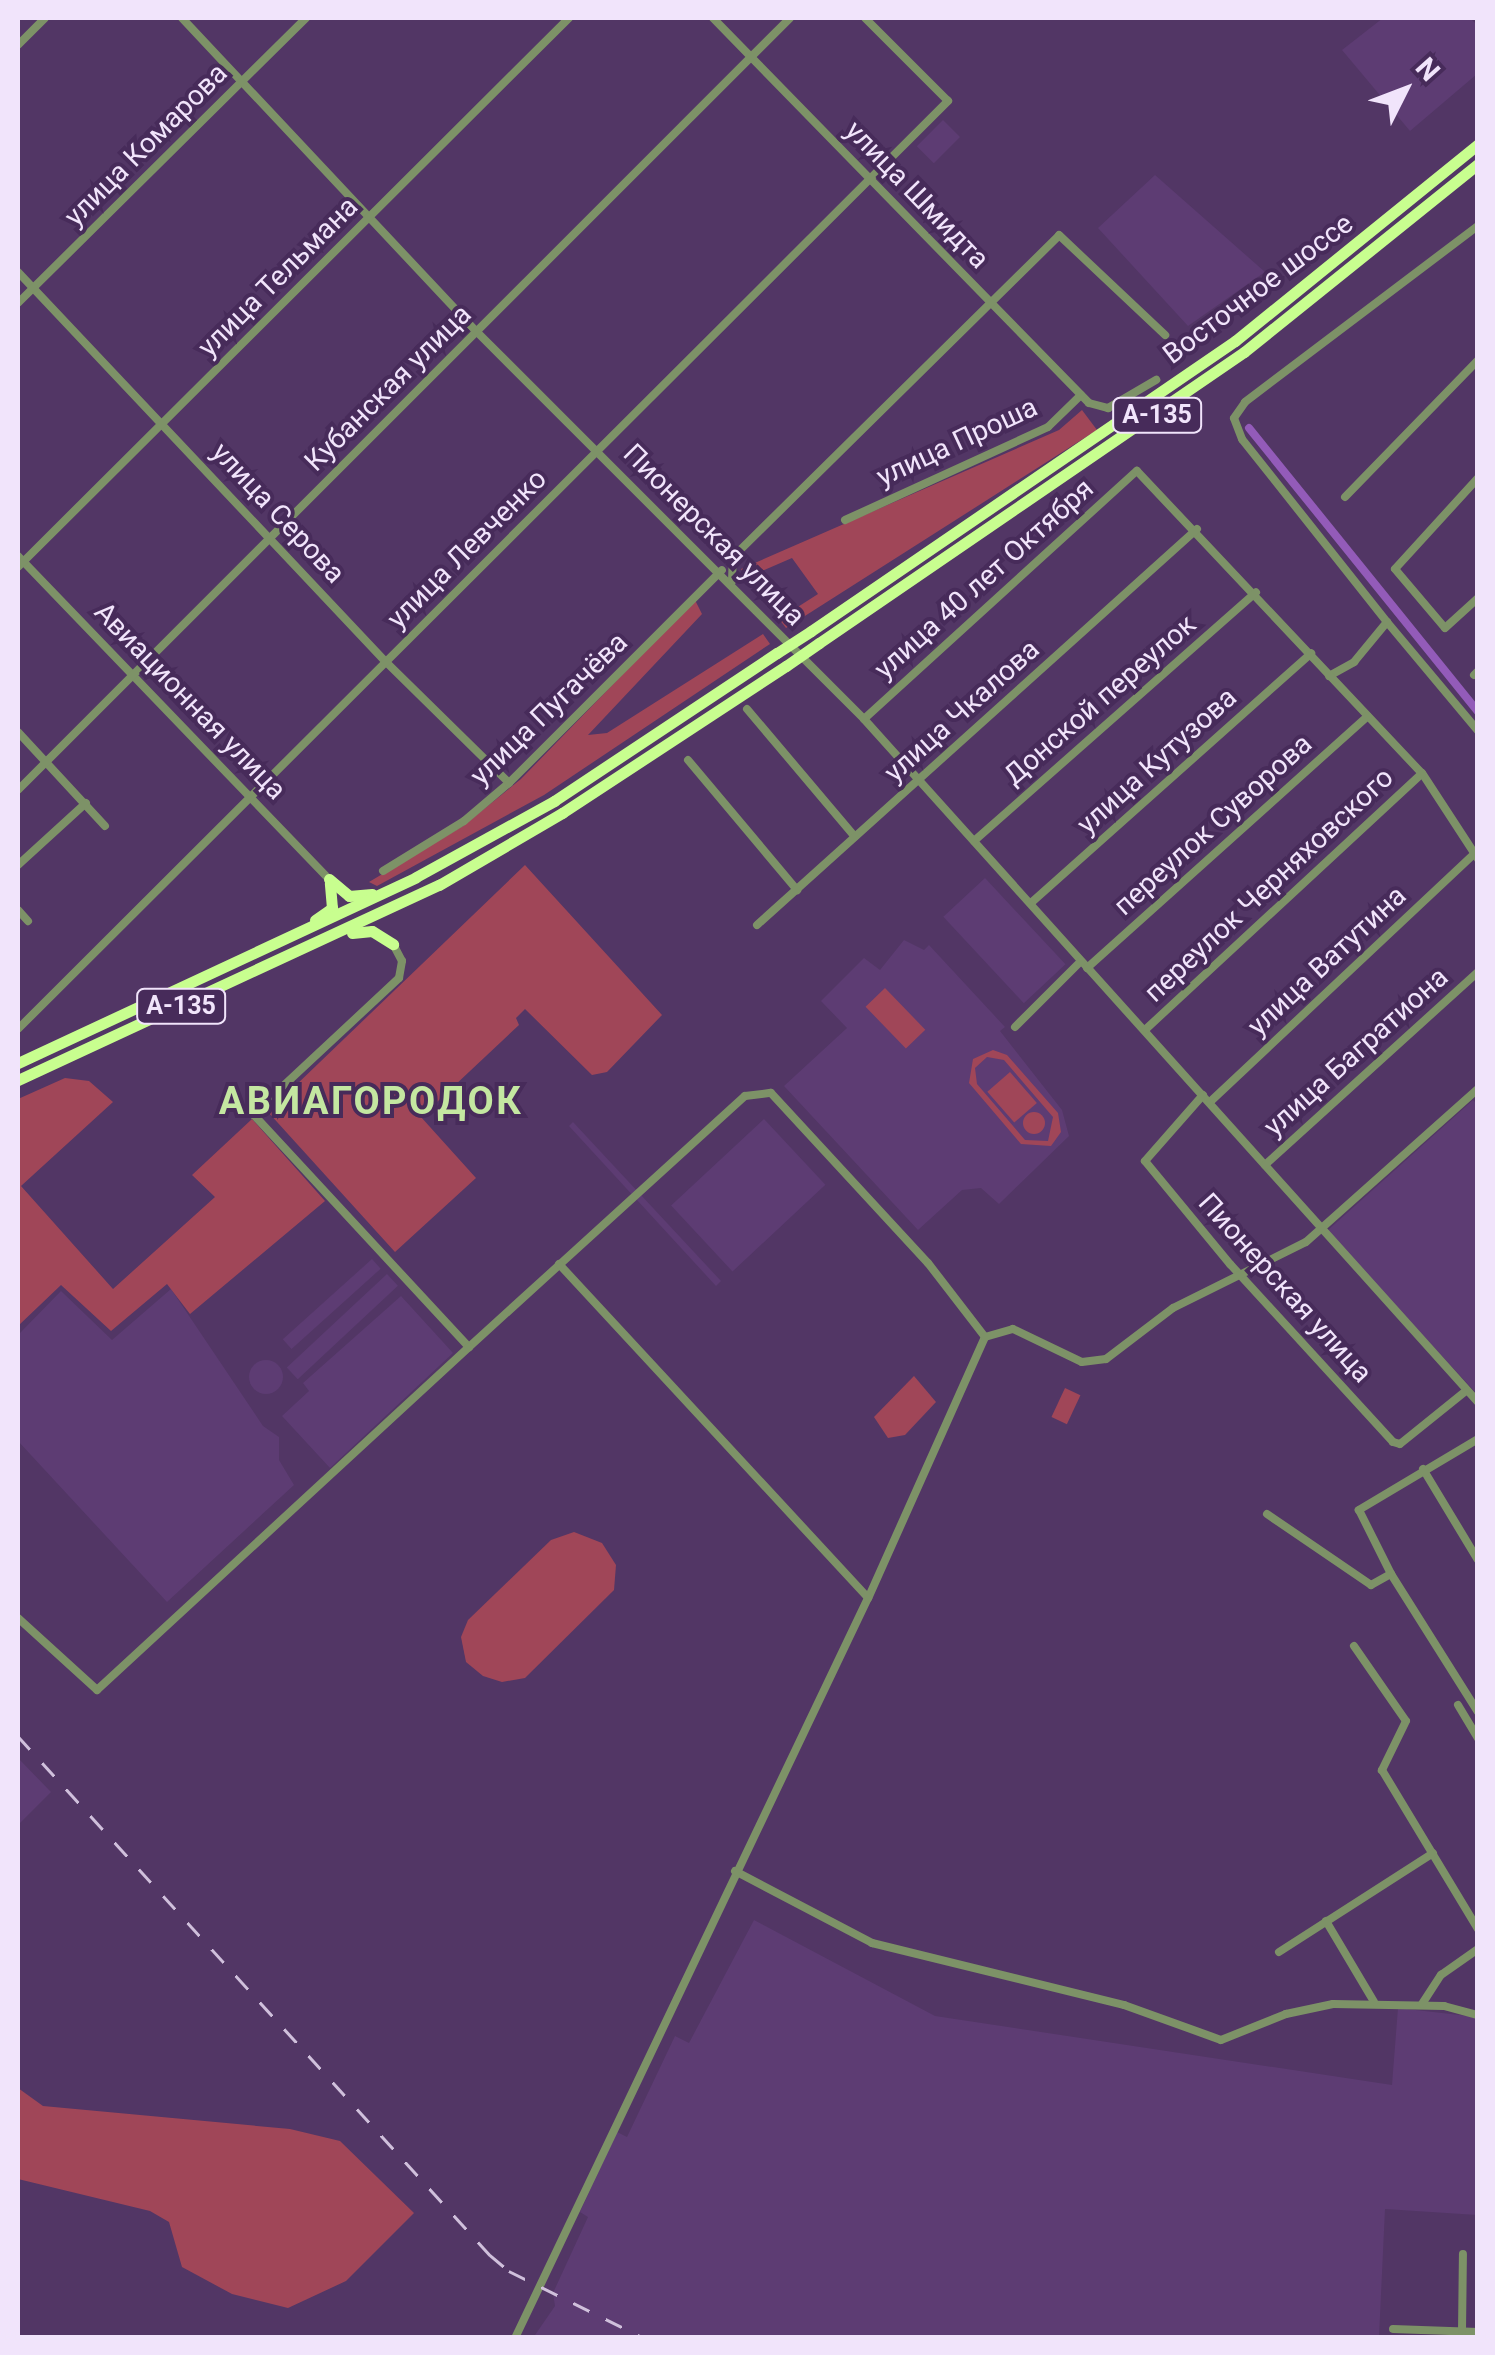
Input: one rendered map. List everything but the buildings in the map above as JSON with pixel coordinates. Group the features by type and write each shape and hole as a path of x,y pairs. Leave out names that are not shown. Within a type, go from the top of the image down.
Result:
{"highway":[{"name":"Восточное шоссе","path":"554,800 1235,340 1478,144"},
{"name":"Восточное шоссе","path":"562,814 786,666 1244,352 1478,164"},
{"path":"554,800 566,795 572,801 562,814"},
{"name":"А-135","path":"18,1063 416,877 554,800"},
{"name":"А-135","path":"18,1080 439,884 562,814"},
{"path":"329,879 361,898 416,877"},
{"path":"288,939 332,908 329,879"},
{"path":"393,944 388,918 439,884"},
{"path":"308,947 366,929 393,944"},
{"path":"204,978 200,984 209,993"}],"street":[{"path":"18,45 45,18"},
{"name":"Пионерская улица","path":"182,18 477,332 864,719 1478,1402"},
{"name":"улица Комарова","path":"18,303 306,18"},
{"name":"улица Тельмана","path":"19,562 568,18"},
{"name":"улица Шмидта","path":"712,18 1089,403 1108,408 1156,380"},
{"name":"Кубанская улица","path":"18,790 790,18"},
{"name":"улица Левченко","path":"18,1029 948,100 865,18"},
{"path":"1478,226 1245,402 1234,418 1242,439 1478,731"},
{"name":"улица Пугачёва","path":"382,871 464,821 509,782 988,300 1059,235 1165,335"},
{"name":"улица Серова","path":"18,272 271,536 385,662 509,782"},
{"path":"1345,497 1478,360"},
{"name":"улица Проша","path":"846,520 1048,427 1081,395"},
{"name":"улица 40 лет Октября","path":"864,719 1135,473 1146,476 1196,529"},
{"path":"1478,478 1395,570 1446,628 1478,598"},
{"path":"1196,529 1422,773 1476,856"},
{"name":"улица Чкалова","path":"757,925 1196,529"},
{"path":"731,560 734,585"},
{"name":"Авиационная улица","path":"19,562 329,879"},
{"name":"Донской переулок","path":"974,841 1256,592"},
{"path":"1329,676 1354,662 1387,622"},
{"name":"улица Кутузова","path":"1032,902 1312,654"},
{"path":"746,709 855,836"},
{"name":"переулок Суворова","path":"1015,1028 1368,716"},
{"path":"18,732 105,826"},
{"path":"688,760 797,890"},
{"name":"переулок Черняховского","path":"1146,1029 1422,773"},
{"path":"18,864 86,803"},
{"name":"улица Ватутина","path":"1207,1098 1476,856"},
{"path":"18,910 28,921"},
{"path":"393,944 402,961 399,978 253,1114 468,1347"},
{"name":"улица Багратиона","path":"1265,1165 1478,972"},
{"path":"516,2338 868,1598 986,1337 1013,1329 1094,1365 1173,1308 1321,1231 1478,1089"},
{"path":"18,1618 97,1690 744,1096 771,1094 928,1263 986,1337"},
{"name":"Пионерская улица","path":"1207,1098 1145,1161 1243,1273 1393,1442 1400,1444 1466,1391"},
{"path":"560,1264 868,1598"},
{"path":"1478,1439 1359,1510 1391,1574 1478,1712"},
{"path":"1423,1469 1478,1560"},
{"path":"1267,1514 1371,1585 1391,1574"},
{"path":"1354,1646 1406,1721 1382,1770 1478,1929"},
{"path":"1458,1705 1478,1738"},
{"path":"1279,1952 1433,1853"},
{"path":"735,1871 872,1944 1124,2005 1222,2040 1305,2008 1374,2002 1422,2004 1478,2015"},
{"path":"1326,1921 1374,2002"},
{"path":"1422,2004 1441,1976 1478,1949"},
{"path":"1462,2331 1463,2254"},
{"path":"1393,2328 1478,2332"}],"shaded area":[{"path":"1383,18 1470,18 1477,25 1477,74 1410,131 1342,50"},
{"path":"943,120 960,137 934,163 917,146"},
{"path":"1155,175 1265,272 1188,326 1098,228"},
{"path":"1082,410 1097,430 786,628 779,619 818,594 792,558 746,578 741,569 1059,430"},
{"path":"695,600 702,614 588,735 607,733 763,634 770,644 544,795 377,886 369,882 463,826 521,779"},
{"path":"525,865 662,1015 607,1072 592,1075 525,1009 516,1018 519,1025 421,1117 476,1178 395,1252 268,1112"},
{"path":"985,878 1065,964 1024,1003 943,917"},
{"path":"904,940 924,950 929,945 1005,1027 1000,1031 1062,1110 1069,1136 999,1204 981,1188 962,1190 918,1230 784,1086 847,1028 821,1001 864,958 880,970"},
{"path":"885,988 925,1030 906,1048 866,1007"},
{"path":"993,1050 1007,1055 1058,1113 1061,1132 1051,1146 1021,1144 969,1083 973,1059","holes":["987,1057 1004,1060 1053,1117 1048,1141 1025,1140 977,1084 975,1068"]},
{"path":"1010,1072 1037,1103 1014,1123 987,1092"},
{"path":"65,1078 89,1081 113,1102 21,1186 113,1289 215,1197 192,1175 252,1119 325,1201 190,1314 167,1284 111,1331 61,1285 18,1326 18,1099"},
{"path":"1473,1100 1478,1105 1477,1394 1327,1231"},
{"path":"1034,1112 1042,1115 1042,1131 1034,1134 1026,1131 1023,1123 1026,1115"},
{"path":"764,1119 825,1185 732,1271 671,1206"},
{"path":"573,1122 721,1281 716,1286 569,1126"},
{"path":"372,1259 381,1269 292,1349 283,1339"},
{"path":"387,1274 398,1286 298,1379 287,1367"},
{"path":"171,1289 263,1426 279,1437 279,1460 294,1485 167,1602 18,1441 18,1335 61,1291 112,1340"},
{"path":"401,1296 453,1353 330,1468 282,1416 309,1391 303,1383"},
{"path":"266,1360 278,1365 283,1377 278,1389 266,1394 254,1389 249,1377 254,1365"},
{"path":"914,1376 936,1402 905,1435 888,1438 874,1417"},
{"path":"1065,1388 1080,1395 1067,1424 1051,1417"},
{"path":"574,1532 602,1543 616,1565 614,1590 525,1678 502,1682 483,1676 466,1662 461,1637 468,1620 551,1540"},
{"path":"18,1758 51,1792 18,1825"},
{"path":"754,1920 935,2016 1392,2085 1398,2008 1477,2017 1477,2215 1385,2209 1379,2337 533,2338 555,2306 553,2293 588,2217 580,2212 617,2132 627,2137 675,2036 689,2043"},
{"path":"18,2088 43,2106 290,2129 340,2141 414,2213 346,2281 288,2308 232,2294 182,2267 169,2222 150,2211 18,2179"}],"waterway":[{"path":"1249,428 1478,712"}],"railway":[{"path":"18,1736 490,2255 509,2271 644,2338"}],"district":[{"name":"АВИАГОРОДОК","path":"371,1102"}]}
